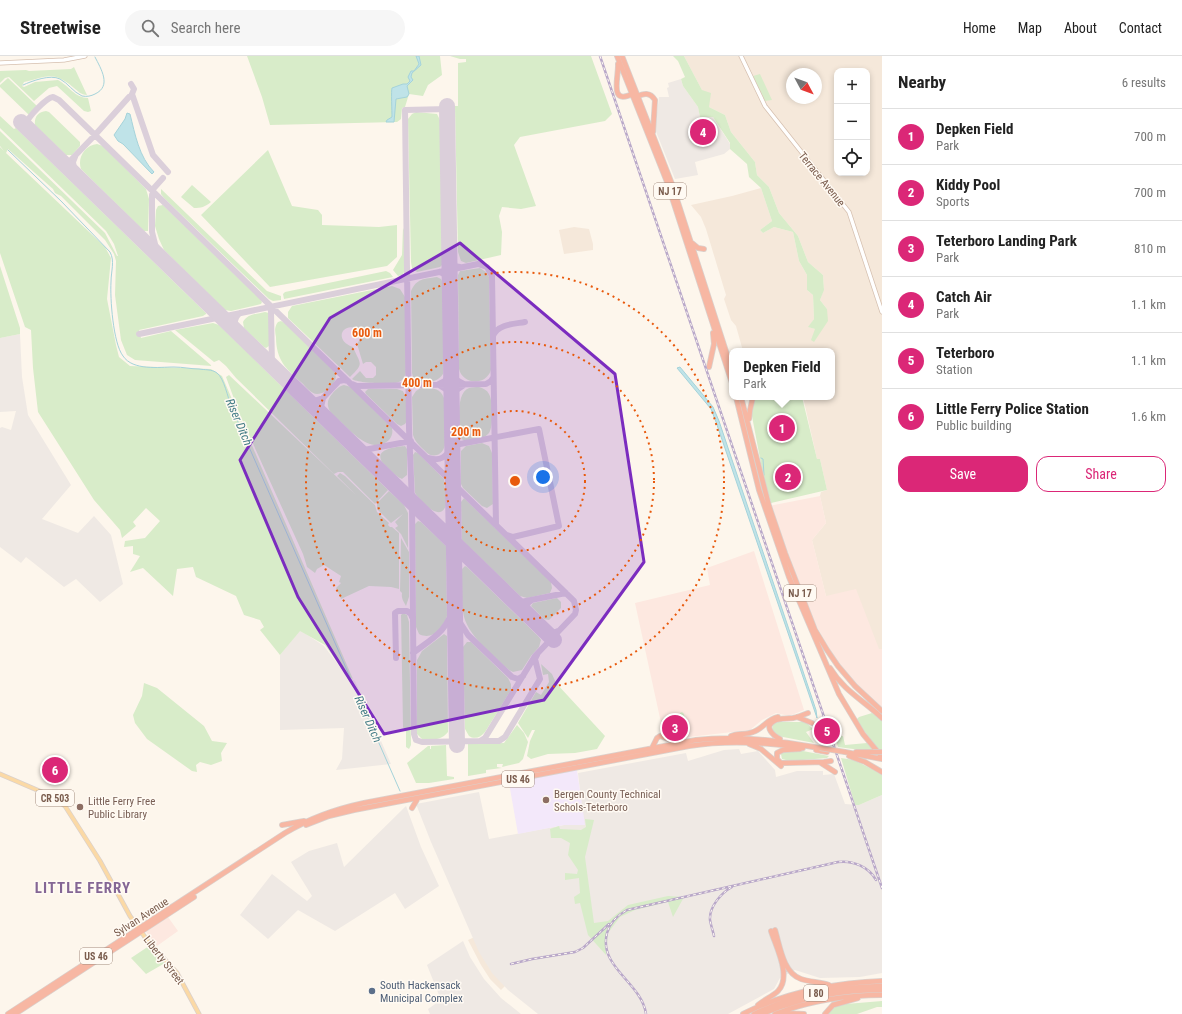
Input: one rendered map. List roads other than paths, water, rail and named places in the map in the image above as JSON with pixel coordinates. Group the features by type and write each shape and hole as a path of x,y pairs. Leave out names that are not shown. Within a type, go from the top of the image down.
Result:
{"highway":[{"name":"NJ 17","path":"622,56 667,182 729,375"},
{"name":"NJ 17","path":"617,58 653,132 673,186 729,361"},
{"path":"617,58 619,70 616,89 617,93 624,97 650,94 655,100 653,132"},
{"path":"690,238 696,247 704,249 699,254 698,265"},
{"path":"708,310 714,341 709,367"},
{"name":"NJ 17","path":"737,400 759,490 789,577 836,686 851,715 882,759"},
{"name":"NJ 17","path":"742,400 769,506 786,557 815,630 838,666 855,686 882,711"},
{"path":"749,427 749,413 753,400"},
{"path":"814,636 838,680 882,718"},
{"path":"785,742 772,735 769,728 773,721 797,717 808,713"},
{"path":"728,737 737,734 754,732 770,719 775,717 783,717 785,719"},
{"path":"797,717 812,723"},
{"path":"652,748 657,738 660,736 678,743"},
{"name":"US 46","path":"204,888 281,835 307,821 341,808 414,796 434,792 452,786 662,746 704,739 728,737 755,738 882,759"},
{"path":"744,742 760,749 780,766 831,761"},
{"name":"US 46","path":"204,888 302,827 333,815 407,797 418,798 626,757 710,743 744,742 820,749"},
{"path":"626,757 662,746 672,749"},
{"path":"807,749 780,750 777,753 777,759 784,763 812,763"},
{"path":"847,754 882,752"},
{"path":"847,754 882,772"},
{"path":"819,762 835,772"},
{"path":"412,808 418,798"},
{"path":"282,825 307,821"},
{"name":"Sylvan Avenue","path":"15,1014 204,888"},
{"name":"Sylvan Avenue","path":"8,1014 141,931"},
{"path":"743,1014 774,994 779,990 784,982 784,969 773,931 786,964 792,974 799,979 820,982 830,986"},
{"name":"I 80","path":"743,1014 783,997 830,986 882,981"},
{"name":"I 80","path":"754,1014 781,1003 810,995 848,988 882,986"},
{"name":"I 80","path":"762,1014 791,1003 820,996 849,991 882,990"},
{"name":"I 80","path":"777,1013 819,1001 844,997 882,994"},
{"path":"825,1014 832,1005 869,995"},
{"path":"777,1013 804,1014"}],"main road":[{"path":"0,63 55,61 85,56"},
{"name":"Terrace Avenue","path":"741,56 765,106 849,212 882,312"},
{"name":"Liberty Street","path":"0,774 51,796 65,806 100,861 130,916 147,940 178,974 199,1014"}],"water":[{"path":"416,56 419,56 421,65 412,73 411,77 413,80 407,86 409,94 407,97 396,99 394,122 386,122 392,117 392,88 407,84 410,81 408,77 411,71 414,71 419,64"},
{"path":"127,113 130,114 141,152 154,172 152,174 123,144 118,141 114,135 125,119"},
{"path":"680,367 713,407 719,421 816,710 817,718 711,409 677,368"}],"waterway":[{"name":"Riser Ditch","path":"23,85 51,77 60,79 82,96 95,94 100,91 104,82 104,77 95,57"},
{"name":"Riser Ditch","path":"8,150 62,202 110,252 113,263 111,278 113,320 120,350 127,361 147,367 177,367 210,370 217,373 222,379 231,406 400,791"},
{"path":"761,458 763,459 764,475"}],"railway":[{"path":"600,56 882,888"},
{"path":"646,1014 643,1003 637,993 614,965 609,956 606,945 607,933 610,925 627,910 838,862 849,862 860,865 869,871 876,880"},
{"path":"714,936 710,920 711,910 716,901 732,887"},
{"path":"511,964 575,952 583,948 609,924"}],"place":[{"name":"Catch Air","path":"703,132"},
{"name":"Depken Field","path":"782,428"},
{"name":"Kiddy Pool","path":"788,477"},
{"name":"Teterboro Landing Park","path":"675,728"},
{"name":"Teterboro","path":"827,731"},
{"name":"Little Ferry Police Station","path":"55,770"},
{"name":"Bergen County Technical Schols-Teterboro","path":"546,800"},
{"name":"Little Ferry Free Public Library","path":"80,807"},
{"name":"South Hackensack Municipal Complex","path":"372,991"}],"district":[{"name":"LITTLE FERRY","path":"83,888"}]}
